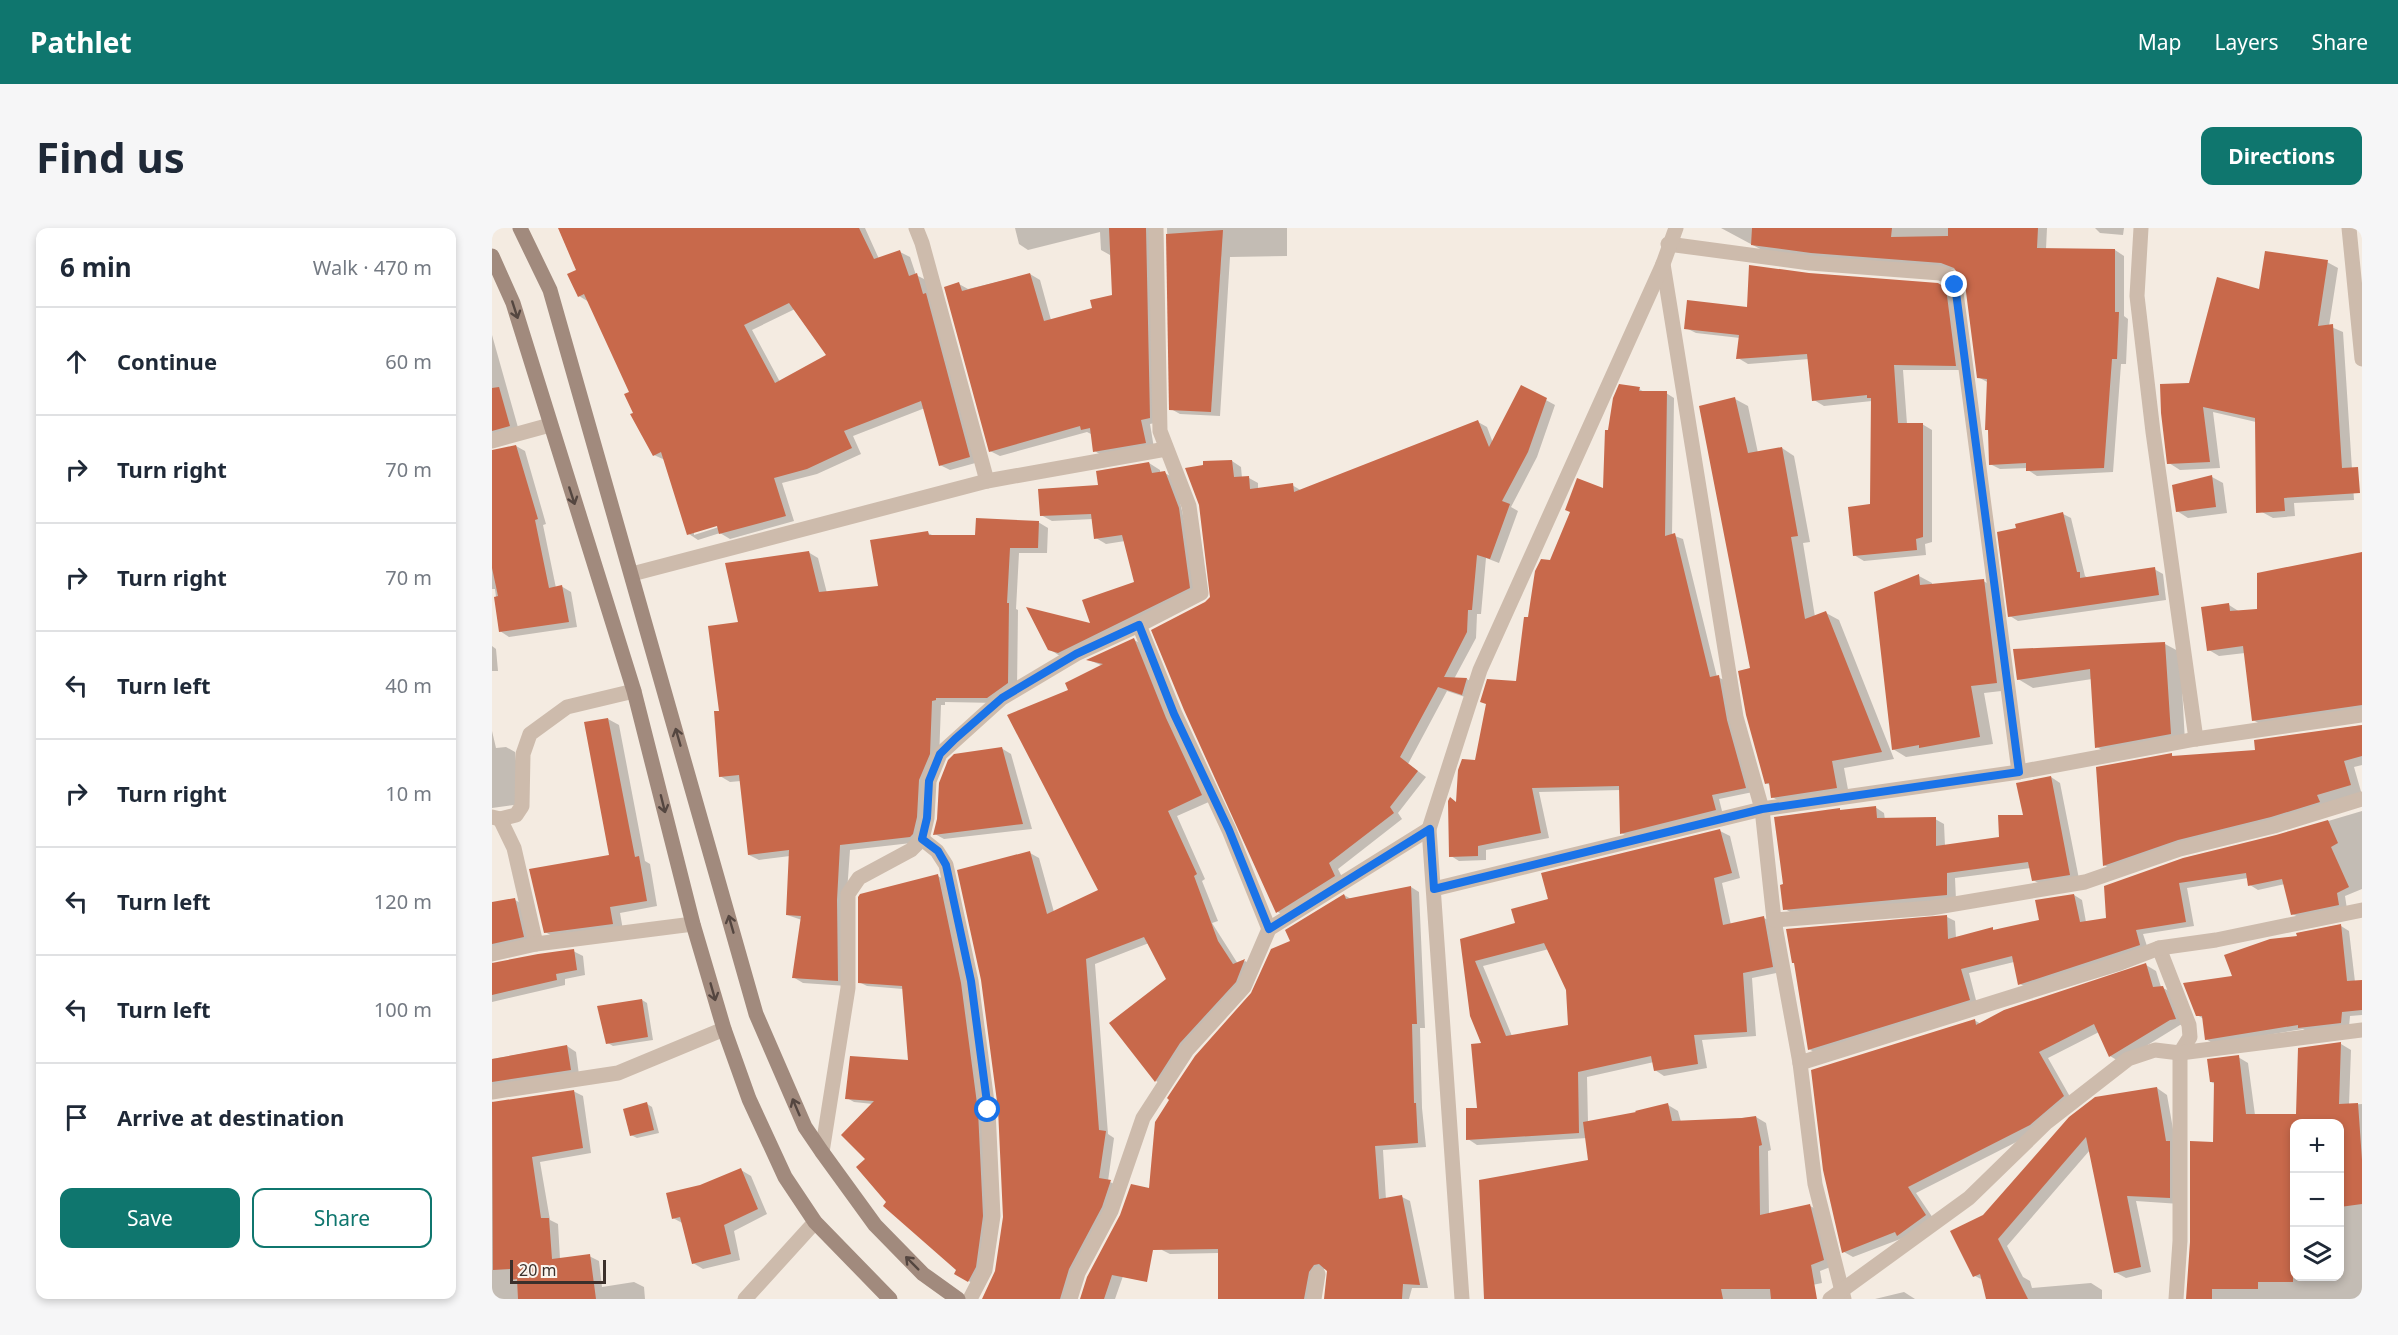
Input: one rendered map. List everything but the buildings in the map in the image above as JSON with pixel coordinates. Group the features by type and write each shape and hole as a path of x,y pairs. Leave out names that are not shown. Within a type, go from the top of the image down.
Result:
{"main road":[{"path":"520,228 550,290 756,1014 804,1126 822,1152 875,1225 923,1274 958,1299"},
{"path":"492,256 513,303 634,691 693,924 723,1029 749,1099 785,1177 815,1222 890,1299"}],"street":[{"path":"916,228 987,481"},
{"path":"822,1152 848,988 848,894 859,878 911,850 922,839 927,818 929,781 940,754 1002,698 1076,654 1201,593 1189,506 1160,431 1156,228"},
{"path":"1462,1299 1430,829 1480,670 1663,264 1668,244 1676,228"},
{"path":"2141,228 2137,296 2153,432 2196,739"},
{"path":"2349,228 2362,359"},
{"path":"1668,244 1810,263 1940,273 1950,277 1955,285 2019,772"},
{"path":"1663,264 1736,717 1762,809 1774,920 1800,1063 1815,1184 1839,1296 1969,1198 2047,1122 2128,1059 2155,1050 2180,1053 2362,1030"},
{"path":"492,441 550,425"},
{"path":"632,574 987,481 1166,449"},
{"path":"1139,625 1174,714 1229,830 1269,929"},
{"path":"536,944 514,848 496,818 516,815 522,806 523,754 530,734 567,707 634,691"},
{"path":"1434,889 1762,809 2019,772 2196,739 2362,715"},
{"path":"1774,920 1931,908 2085,882 2180,849 2274,826 2362,799"},
{"path":"1071,1299 1078,1273 1111,1210 1143,1118 1187,1050 1244,987 1269,929 1430,829"},
{"path":"922,839 938,851 946,865 971,981 988,1110 993,1216 985,1270 970,1299"},
{"path":"1800,1063 2120,963 2159,948 2216,940 2362,910"},
{"path":"492,954 536,944 693,924"},
{"path":"2159,948 2189,1025 2190,1037 2180,1053 2180,1240 2176,1299"},
{"path":"492,1092 618,1073 723,1029"},
{"path":"745,1299 815,1222"},
{"path":"1314,1299 1318,1274"}],"route":[{"path":"988,1110 971,981 946,865 938,851 922,839 927,818 929,781 940,754 1002,698 1076,654 1139,625 1174,714 1229,830 1269,929 1430,829 1434,889 1762,809 2019,772 1955,285"}]}
